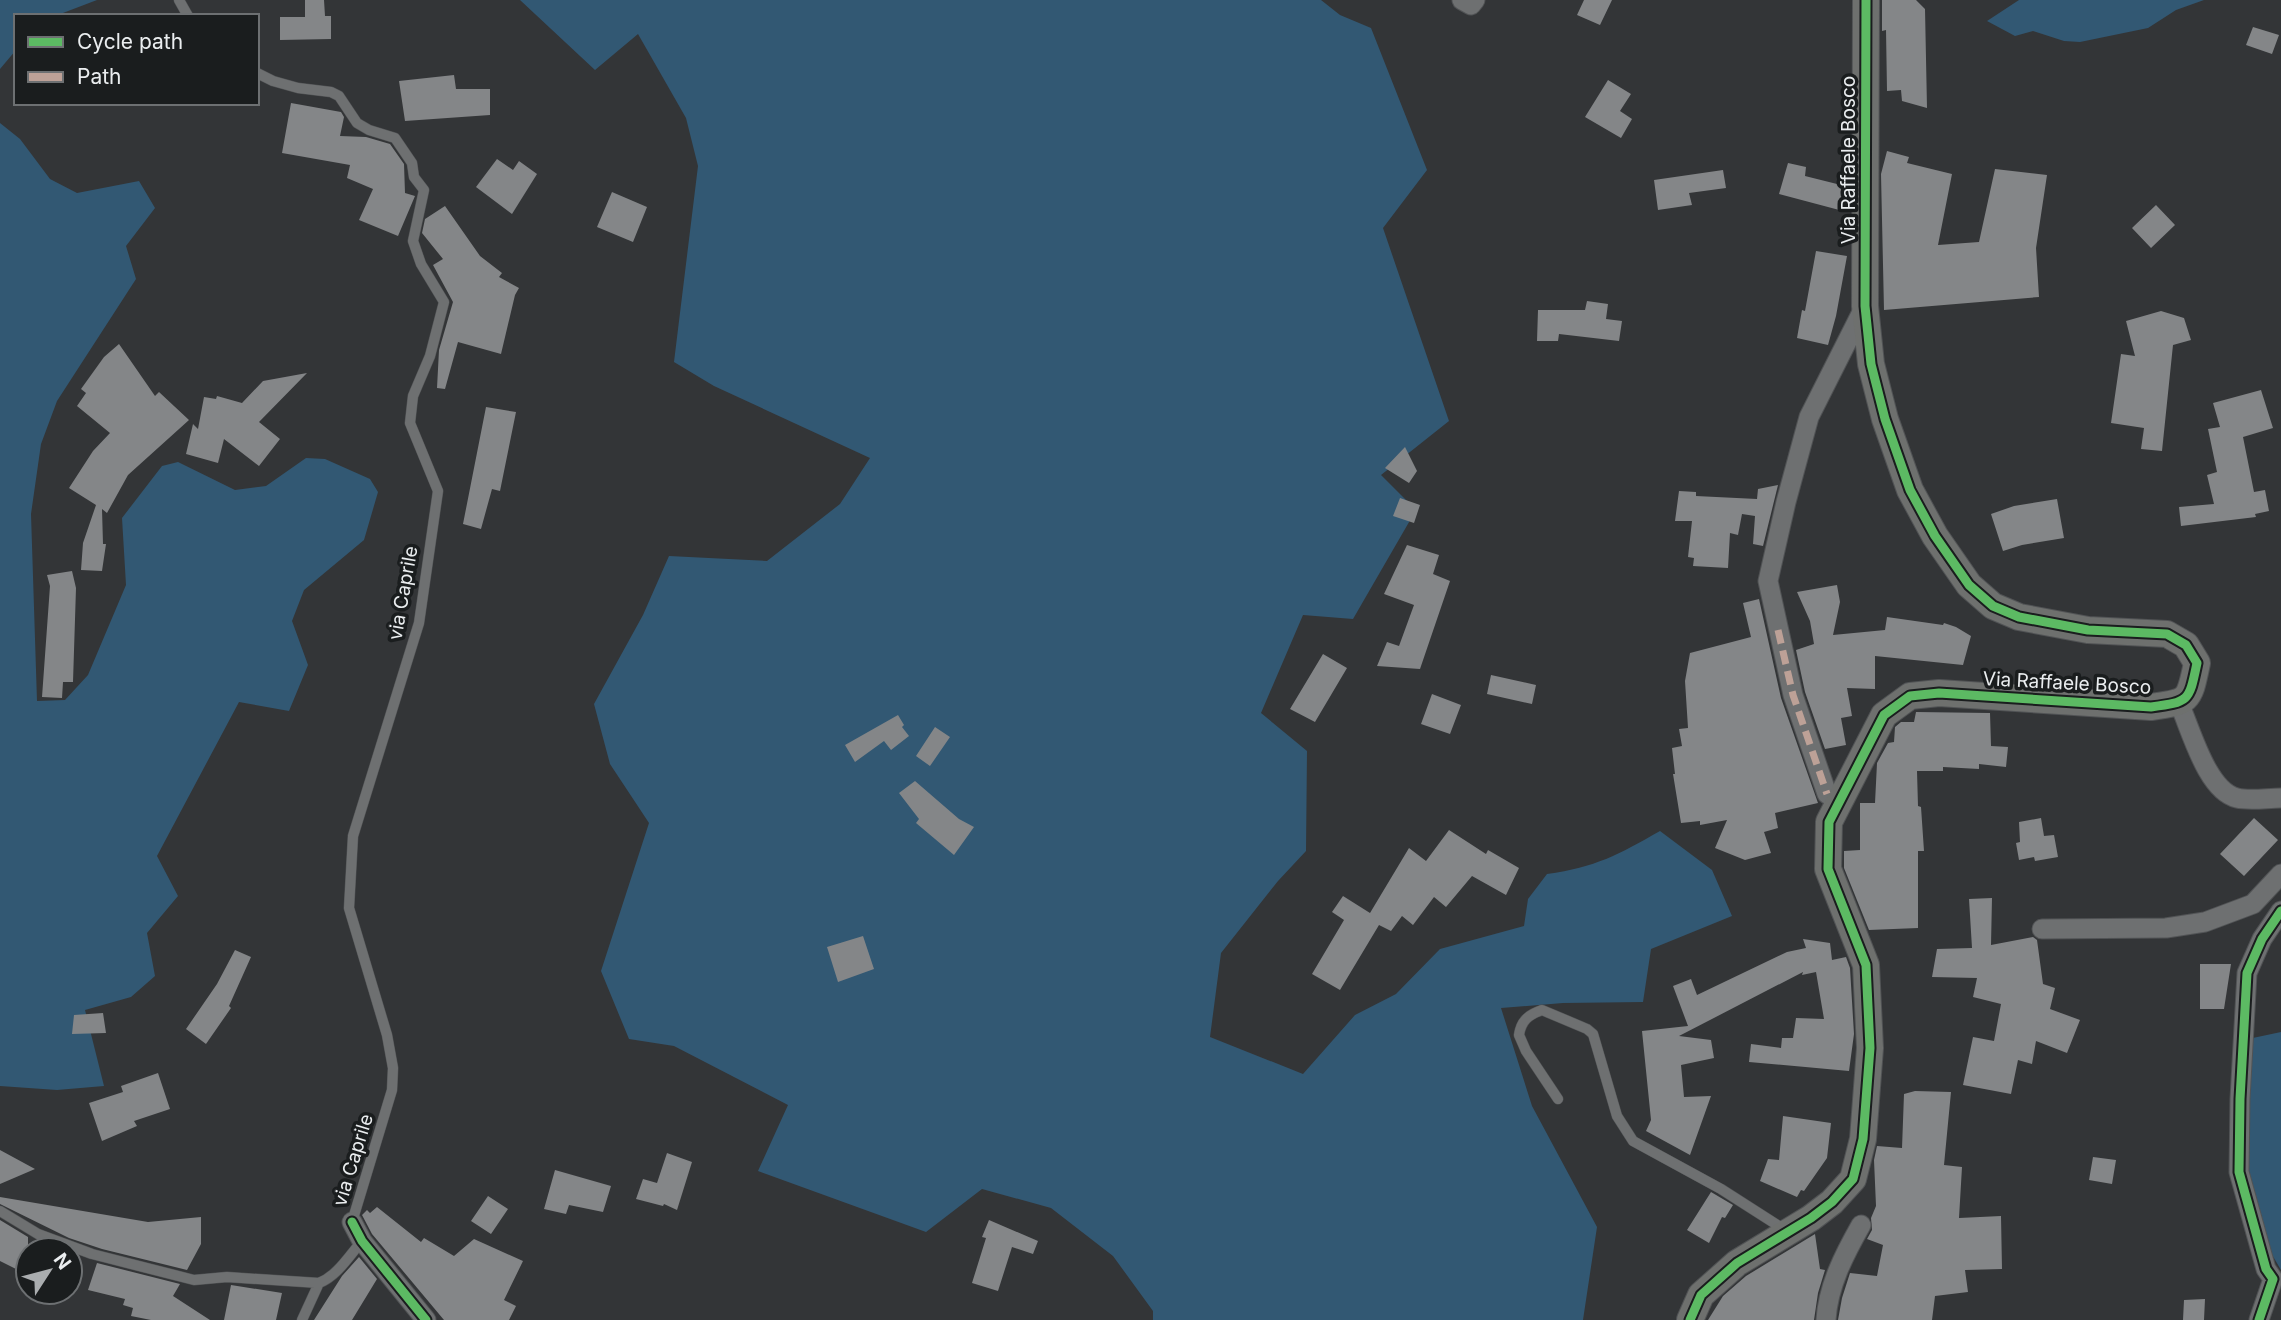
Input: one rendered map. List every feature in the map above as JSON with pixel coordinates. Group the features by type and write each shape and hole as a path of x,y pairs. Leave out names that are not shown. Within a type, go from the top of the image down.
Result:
{"street":[{"path":"1462,0 1471,5 1475,0"},
{"name":"Via Raffaele Bosco","path":"1690,1320 1701,1295 1737,1263 1832,1202 1853,1179 1863,1139 1870,1048 1866,965 1828,869 1829,822 1884,715 1910,696 1939,693 2151,707 2179,703 2191,694 2197,663 2186,645 2167,634 2088,630 2019,617 1993,606 1969,585 1936,536 1910,490 1885,419 1871,364 1865,306 1866,0"},
{"path":"1827,794 1793,695 1768,582 1809,417 1865,306"},
{"path":"2179,703 2214,783 2238,798 2281,798"},
{"path":"2042,929 2166,928 2206,922 2253,904 2281,874"},
{"path":"2259,1320 2273,1279 2266,1269 2239,1172 2244,1009 2246,973 2262,939 2281,911"},
{"path":"352,1222 362,1241 426,1320"},
{"path":"1826,1320 1826,1308 1840,1263 1861,1225"}],"lane":[{"name":"via Caprile","path":"259,74 298,88 339,96 357,123 369,130 395,138 412,163 414,177 424,190 412,241 421,264 444,302 430,356 412,396 410,423 438,491 419,624 353,836 349,908 387,1035 393,1068 392,1090 352,1222"},
{"path":"1558,1099 1526,1051 1519,1035 1524,1020 1530,1014 1542,1010 1593,1034 1617,1116 1633,1141 1721,1189 1788,1231"},
{"path":"0,1211 38,1234 92,1254 194,1280 228,1277 319,1283"},
{"path":"302,1320 319,1283 337,1270 362,1241"}],"shaded area":[{"path":"0,0 97,0 60,14 14,14 14,52 0,69"},
{"path":"520,0 1321,0 1340,15 1371,28 1427,170 1383,228 1449,421 1381,475 1416,510 1353,619 1303,615 1261,713 1307,751 1306,851 1278,881 1221,953 1210,1037 1303,1074 1355,1015 1396,994 1440,949 1524,926 1528,899 1547,874 1606,859 1660,831 1712,870 1732,916 1651,949 1643,1002 1563,1003 1501,1008 1532,1106 1597,1227 1583,1320 1153,1320 1153,1311 1113,1256 1051,1208 982,1189 926,1232 758,1171 788,1105 674,1046 629,1039 601,971 649,823 610,764 594,704 643,615 669,556 767,561 840,504 870,458 714,386 674,362 698,166 686,118 638,34 595,70"},
{"path":"2019,0 2204,0 2176,10 2148,28 2080,42 2064,41 2033,31 2015,36 1987,21"},
{"path":"0,123 20,139 50,179 77,193 139,181 155,208 126,246 136,279 57,401 41,444 31,514 37,701 65,700 88,675 126,585 122,518 162,466 178,462 235,490 266,486 306,458 325,459 370,479 378,492 364,540 304,590 292,621 308,665 289,711 239,702 157,856 178,896 147,933 155,976 131,997 85,1010 104,1086 57,1090 0,1086"},
{"path":"2281,1032 2281,1270 2244,1207 2248,1039"}],"building":[{"path":"305,0 324,0 325,16 331,16 331,39 280,40 280,17 305,17"},
{"path":"1584,0 1612,0 1600,25 1577,15"},
{"path":"1882,0 1916,0 1925,9 1927,108 1902,101 1901,90 1887,91 1886,30 1882,31"},
{"path":"2253,27 2279,35 2272,54 2246,45"},
{"path":"454,75 456,89 490,89 490,115 405,121 399,81"},
{"path":"1608,80 1631,94 1620,111 1632,119 1621,138 1585,117"},
{"path":"291,103 341,112 344,117 340,136 366,137 390,144 404,164 405,193 415,196 398,236 359,220 373,189 347,178 350,165 282,153"},
{"path":"1887,151 1909,157 1907,163 1952,174 1938,245 1979,242 1995,169 2047,175 2036,248 2039,297 1884,310 1881,174"},
{"path":"497,159 513,170 519,161 537,174 512,214 476,187"},
{"path":"1788,163 1806,167 1805,176 1849,187 1843,211 1779,194"},
{"path":"1723,170 1726,188 1689,193 1692,205 1658,210 1654,180"},
{"path":"612,192 647,207 633,242 597,227"},
{"path":"2156,205 2175,225 2151,248 2132,228"},
{"path":"445,206 480,256 502,273 499,277 519,288 501,354 458,342 445,389 437,388 439,350 453,302 433,265 443,259 422,233 425,219"},
{"path":"1816,251 1847,256 1828,345 1797,338"},
{"path":"1587,301 1608,304 1606,319 1622,321 1619,341 1559,334 1558,341 1537,341 1538,310 1585,310"},
{"path":"2161,311 2184,318 2191,340 2173,345 2162,451 2141,449 2144,428 2111,423 2121,354 2135,356 2126,321"},
{"path":"119,344 155,396 159,392 189,420 128,475 107,513 102,509 103,544 106,544 102,571 81,570 83,543 96,505 69,488 93,451 110,433 77,406 86,393 81,389 104,357"},
{"path":"307,373 259,422 280,439 259,466 224,439 218,463 186,454 193,424 198,429 204,397 216,399 217,396 242,403 263,381"},
{"path":"2261,390 2273,428 2243,437 2254,492 2265,490 2269,511 2255,514 2256,517 2181,526 2179,507 2214,504 2207,475 2217,472 2208,429 2220,427 2213,403"},
{"path":"486,407 516,412 500,491 492,489 481,529 463,524"},
{"path":"1405,447 1417,471 1409,483 1385,468"},
{"path":"1778,485 1763,546 1753,544 1755,516 1742,514 1738,535 1730,533 1728,568 1693,566 1694,558 1688,557 1692,521 1675,521 1679,491 1696,492 1696,496 1757,499 1758,489"},
{"path":"1400,498 1420,505 1414,523 1393,516"},
{"path":"2057,499 2064,538 2003,551 1991,514 2014,506"},
{"path":"1407,545 1439,555 1433,574 1450,581 1420,669 1377,666 1387,642 1399,646 1414,605 1384,594"},
{"path":"72,571 76,588 73,682 63,682 62,698 42,697 50,586 47,575"},
{"path":"1837,585 1840,602 1833,635 1885,630 1887,617 1944,623 1971,636 1963,665 1875,656 1875,689 1847,688 1852,716 1841,718 1846,745 1825,749 1805,692 1796,650 1814,644 1810,621 1797,592"},
{"path":"1759,599 1781,698 1818,803 1775,813 1778,828 1764,832 1771,853 1745,860 1715,848 1727,820 1700,825 1700,821 1681,823 1673,774 1672,748 1682,746 1679,729 1688,728 1685,681 1690,653 1751,637 1743,603"},
{"path":"1323,654 1347,668 1315,722 1290,709"},
{"path":"1491,675 1536,685 1532,704 1487,694"},
{"path":"1432,694 1461,705 1450,734 1421,724"},
{"path":"1916,712 1990,713 1991,746 2008,747 2006,767 1979,764 1979,769 1943,767 1943,771 1917,771 1924,851 1918,851 1918,928 1869,930 1844,868 1844,851 1860,850 1860,803 1875,803 1877,763 1888,743 1894,742 1895,727 1901,722 1914,722"},
{"path":"898,715 909,736 891,750 884,741 855,762 845,745"},
{"path":"935,727 950,737 930,766 916,756"},
{"path":"915,781 959,819 974,827 954,855 916,823 919,819 899,793"},
{"path":"2041,818 2044,836 2054,835 2058,857 2035,861 2034,857 2019,860 2016,843 2020,842 2019,822"},
{"path":"2254,818 2278,840 2244,876 2220,854"},
{"path":"1449,830 1486,854 1488,850 1519,868 1506,895 1472,876 1446,907 1434,897 1413,925 1402,916 1391,931 1379,925 1340,990 1312,974 1344,920 1332,912 1343,896 1370,913 1409,848 1426,861"},
{"path":"1992,898 1991,945 2033,937 2037,940 2043,984 2055,988 2050,1009 2080,1020 2067,1053 2036,1041 2032,1064 2018,1060 2011,1094 1963,1085 1973,1037 1994,1041 2001,1004 1973,997 1977,978 1932,977 1937,949 1972,948 1969,899"},
{"path":"863,936 874,969 838,982 827,947"},
{"path":"1803,939 1830,943 1832,960 1846,957 1850,968 1854,1034 1849,1071 1749,1062 1751,1044 1781,1048 1782,1038 1793,1038 1796,1018 1824,1019 1816,972 1802,975 1803,972 1679,1036 1711,1040 1714,1058 1681,1065 1684,1097 1711,1096 1690,1155 1646,1131 1651,1120 1642,1031 1688,1026 1673,986 1691,979 1697,995 1787,952 1806,948"},
{"path":"235,950 251,957 229,1006 231,1008 206,1044 186,1029 217,984"},
{"path":"2200,964 2231,964 2224,1009 2200,1009"},
{"path":"103,1013 106,1033 72,1034 74,1015"},
{"path":"158,1073 170,1109 134,1121 137,1126 102,1141 89,1103 123,1092 121,1086"},
{"path":"1915,1091 1951,1092 1944,1165 1962,1167 1959,1218 2001,1216 2002,1269 1965,1270 1968,1292 1935,1296 1932,1320 1838,1320 1850,1273 1877,1276 1883,1245 1867,1239 1872,1230 1871,1218 1876,1206 1874,1160 1877,1146 1902,1148 1904,1094"},
{"path":"1783,1116 1831,1123 1827,1158 1797,1197 1760,1181 1768,1159 1779,1160"},
{"path":"0,1150 35,1169 0,1184"},
{"path":"667,1153 692,1162 677,1210 664,1204 663,1206 636,1199 643,1179 657,1183"},
{"path":"2093,1157 2116,1160 2112,1184 2089,1180"},
{"path":"555,1170 611,1186 603,1212 569,1205 566,1214 544,1209"},
{"path":"1711,1192 1733,1205 1725,1218 1722,1217 1709,1243 1687,1230"},
{"path":"488,1196 508,1209 491,1234 471,1221"},
{"path":"0,1197 148,1222 201,1217 201,1244 187,1270 84,1243 84,1236 65,1236 0,1204"},
{"path":"377,1207 421,1242 424,1238 454,1256 474,1239 523,1261 504,1300 516,1306 509,1320 444,1320 372,1234 362,1215"},
{"path":"0,1220 26,1236 14,1236 14,1268 0,1261"},
{"path":"989,1220 1038,1241 1033,1254 1012,1247 998,1291 972,1283 986,1238 982,1237"},
{"path":"1815,1234 1820,1269 1825,1270 1814,1320 1708,1320 1723,1296 1746,1276"},
{"path":"359,1257 377,1279 352,1320 314,1320 342,1276"},
{"path":"97,1263 180,1284 173,1296 210,1320 151,1320 131,1316 133,1308 123,1305 125,1299 88,1290"},
{"path":"231,1285 282,1293 276,1320 224,1320"},
{"path":"2205,1299 2204,1320 2183,1320 2184,1300"}],"marked path":[{"path":"1778,630 1793,695 1827,794"}],"cycle path":[{"path":"1690,1320 1701,1295 1737,1263 1811,1218 1832,1202 1853,1179 1863,1139 1870,1048 1866,965 1828,869 1829,822 1884,715 1910,696 1939,693 2151,707 2164,705 2186,697 2197,663 2186,645 2167,634 2088,630 2019,617 1993,606 1969,585 1935,536 1910,490 1885,419 1871,364 1865,306 1866,0"},
{"path":"2259,1320 2273,1279 2266,1269 2239,1172 2240,1099 2247,973 2262,939 2281,911"},
{"path":"352,1222 362,1241 426,1320"}]}
